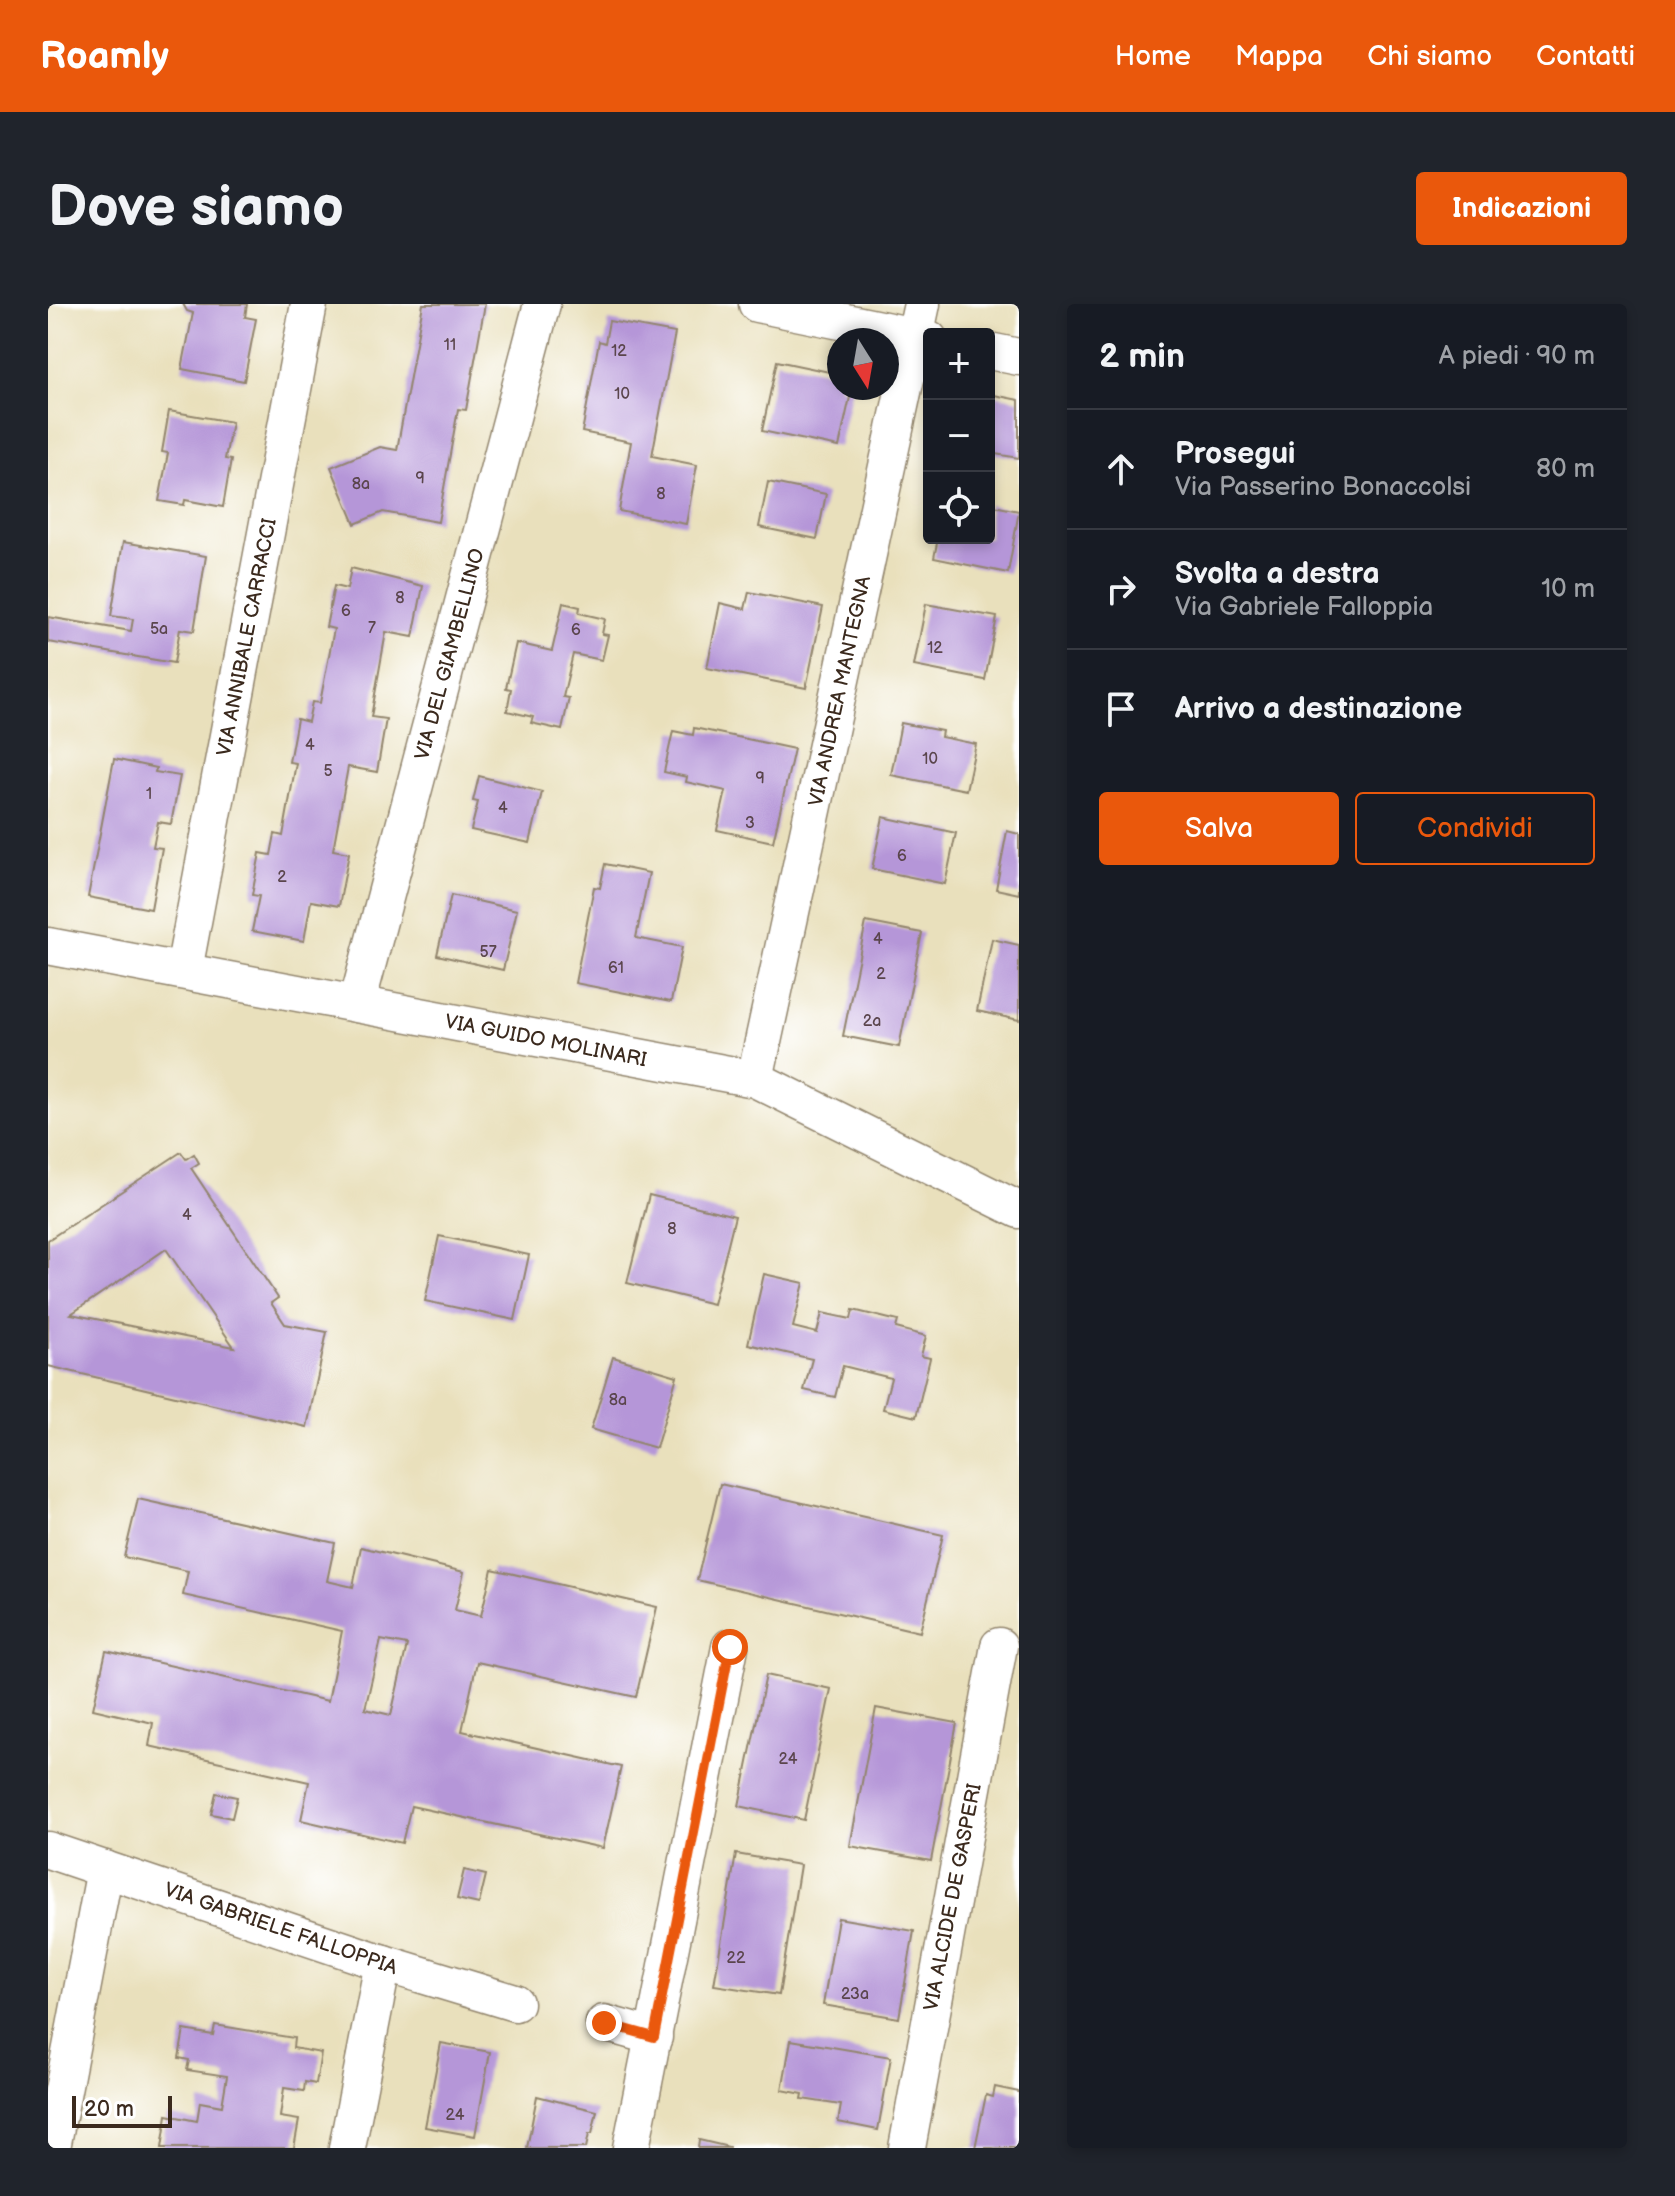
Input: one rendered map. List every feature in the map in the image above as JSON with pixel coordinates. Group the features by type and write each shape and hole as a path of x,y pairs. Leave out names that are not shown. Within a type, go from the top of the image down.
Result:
{"street":[{"name":"VIA ANNIBALE CARRACCI","path":"184,970 309,304"},
{"name":"VIA DEL GIAMBELLINO","path":"357,1004 542,304"},
{"path":"757,304 922,326"},
{"name":"VIA ANDREA MANTEGNA","path":"755,1079 922,326"},
{"path":"995,352 1019,357"},
{"name":"VIA GUIDO MOLINARI","path":"48,946 755,1079 1019,1210"},
{"name":"VIA ALCIDE DE GASPERI","path":"907,2148 999,1646"},
{"path":"631,2148 730,1647"},
{"name":"VIA GABRIELE FALLOPPIA","path":"48,1850 383,1963 515,2003"},
{"path":"52,2148 105,1869"},
{"path":"347,2148 383,1963"},
{"path":"604,2023 654,2037"}],"building":[{"path":"183,304 247,304 245,317 256,319 244,381 182,369 193,313 187,311"},
{"path":"423,304 485,304 466,410 458,409 438,522 383,512 355,524 331,467 380,447 397,450"},
{"path":"609,321 675,333 652,456 697,465 686,524 619,511 631,442 582,432 599,341 605,343"},
{"path":"777,361 827,371 827,400 849,400 839,447 762,431"},
{"path":"995,395 1019,400 1019,458 995,454"},
{"path":"169,411 232,422 225,459 231,460 223,507 185,500 184,505 159,501 168,453 162,452"},
{"path":"768,482 826,494 817,539 759,527"},
{"path":"995,506 1019,511 1008,573 934,558 937,544 995,544"},
{"path":"123,542 206,556 194,631 180,629 174,663 48,642 48,617 131,631 133,619 111,616"},
{"path":"351,568 423,586 413,637 386,632 371,717 386,719 377,772 348,767 333,850 349,853 339,906 311,901 304,941 252,931 259,896 252,895 260,853 271,855 275,834 283,836 296,763 289,762 297,719 308,722 312,702 320,703 334,629 326,627 334,586 347,589"},
{"path":"749,592 823,607 806,688 707,668 720,603 745,609"},
{"path":"563,603 580,607 579,613 605,619 602,634 608,635 602,660 573,654 563,697 569,698 562,730 531,723 533,717 507,711 511,689 506,688 516,643 552,651"},
{"path":"926,604 997,617 985,680 914,666"},
{"path":"901,723 942,731 941,737 976,744 966,790 891,775"},
{"path":"694,728 794,749 773,842 717,830 726,791 686,782 687,777 664,772 673,731 693,735"},
{"path":"114,759 180,776 171,824 158,822 153,847 162,848 151,909 88,897"},
{"path":"479,776 542,792 530,843 471,830 478,802 473,801"},
{"path":"883,817 956,833 945,884 872,869"},
{"path":"1007,831 1019,834 1019,894 996,889"},
{"path":"605,864 649,873 636,938 682,947 671,1002 575,983 594,887 600,888"},
{"path":"451,895 517,910 503,970 437,955"},
{"path":"866,922 922,933 899,1047 843,1036"},
{"path":"992,939 1019,945 1019,1020 977,1011"},
{"path":"181,1152 186,1159 194,1154 199,1163 191,1168 278,1298 271,1303 285,1324 327,1332 307,1427 48,1366 48,1240","holes":["166,1249 234,1347 71,1314"]},
{"path":"649,1195 735,1216 713,1304 627,1283"},
{"path":"439,1236 529,1255 515,1320 425,1301"},
{"path":"764,1274 804,1283 793,1327 817,1333 822,1313 851,1319 853,1310 898,1321 896,1328 926,1336 921,1356 930,1358 916,1417 883,1409 891,1378 843,1366 835,1397 804,1390 812,1359 748,1344"},
{"path":"613,1357 677,1376 656,1448 591,1429"},
{"path":"720,1484 943,1535 920,1632 697,1580"},
{"path":"138,1499 335,1543 327,1581 353,1587 361,1547 464,1572 455,1610 481,1616 492,1569 657,1607 636,1697 477,1662 462,1731 621,1767 603,1848 411,1806 402,1843 301,1820 309,1782 149,1746 153,1723 93,1709 106,1651 328,1701 342,1631 183,1595 188,1571 124,1557","holes":["381,1640 407,1645 391,1715 365,1709"]},
{"path":"766,1675 831,1689 804,1820 739,1806"},
{"path":"876,1708 957,1723 931,1861 850,1846"},
{"path":"216,1793 237,1797 232,1818 211,1814"},
{"path":"736,1854 800,1865 779,1995 714,1985"},
{"path":"464,1870 486,1875 479,1904 457,1899"},
{"path":"838,1918 914,1931 899,2018 823,2005"},
{"path":"215,2025 294,2038 293,2048 321,2053 316,2084 305,2082 304,2091 284,2088 280,2117 299,2120 294,2148 162,2148 167,2115 197,2121 200,2102 222,2106 227,2076 187,2070 189,2060 179,2058 184,2030 213,2035"},
{"path":"791,2040 891,2057 878,2130 838,2122 841,2105 802,2099 803,2094 782,2090"},
{"path":"441,2043 490,2052 475,2136 425,2127"},
{"path":"995,2087 1019,2092 1019,2148 975,2148 986,2095 993,2097"},
{"path":"537,2096 597,2111 586,2148 527,2148"},
{"path":"699,2140 729,2147 729,2148 698,2148"}],"route":[{"path":"604,2023 654,2037 730,1647"}]}
